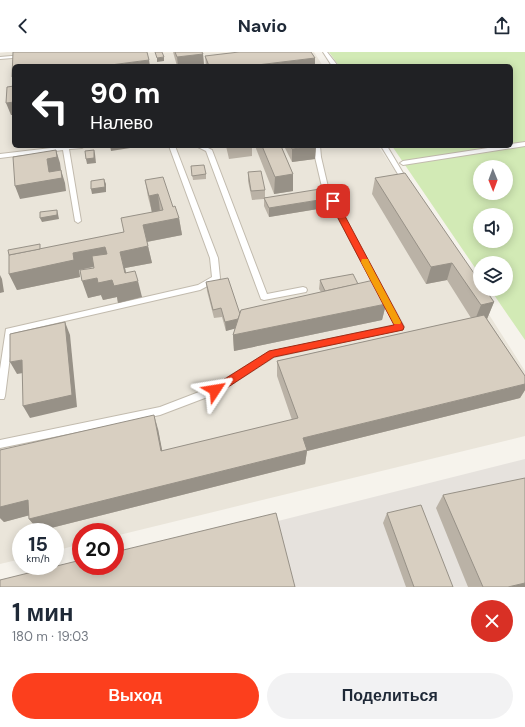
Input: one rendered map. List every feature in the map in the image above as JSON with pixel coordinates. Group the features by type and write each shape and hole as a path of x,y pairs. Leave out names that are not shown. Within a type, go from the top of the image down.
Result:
{"lane":[{"path":"325,52 334,64"},
{"path":"0,58 30,55"},
{"path":"513,146 525,144"},
{"path":"0,156 66,148 78,221"},
{"path":"1,396 9,331 200,287 216,278 214,258 173,148"},
{"path":"204,148 209,150 264,297 303,290"},
{"path":"0,444 160,411 215,390 272,354 400,327 325,186 318,157 318,148"},
{"path":"385,148 411,190"},
{"path":"403,163 499,148"}],"shaded area":[{"path":"314,52 322,64 12,64 12,148 379,148 430,222 473,289 473,296 477,296 525,371 525,436 124,534 124,523 72,523 72,546 64,549 64,523 12,523 12,561 0,564 0,53"},
{"path":"525,459 525,587 14,587 72,575 124,575 124,560"}],"green space":[{"path":"329,52 525,52 525,340 495,296 513,296 513,256 473,256 473,265 393,148 513,148 513,64 338,64"}],"building":[{"path":"13,52 147,52 149,60 118,64 13,64"},
{"path":"155,52 162,52 164,57 157,58"},
{"path":"175,52 202,52 203,54 177,57"},
{"path":"239,52 311,52 315,58 266,64 208,64 205,56"},
{"path":"12,86 12,102 6,103 7,87"},
{"path":"263,148 282,148 293,174 275,177"},
{"path":"56,150 57,157 47,159 49,172 61,170 62,178 15,186 13,157"},
{"path":"94,150 94,158 86,159 85,151"},
{"path":"204,165 206,174 192,176 191,166"},
{"path":"261,171 265,190 251,191 248,172"},
{"path":"405,173 473,272 473,293 452,263 431,267 375,178"},
{"path":"163,177 173,207 175,206 179,218 143,225 148,246 120,252 125,273 135,271 138,281 114,286 112,280 98,283 97,278 82,281 80,270 94,268 92,256 107,254 105,247 73,253 74,260 9,274 9,255 124,232 121,218 163,210 158,194 149,196 145,180"},
{"path":"104,179 105,187 91,189 91,181"},
{"path":"320,189 325,199 269,208 264,198"},
{"path":"57,210 57,215 40,218 40,212"},
{"path":"40,244 40,249 9,255 8,250"},
{"path":"353,274 358,284 325,291 320,280"},
{"path":"228,278 240,314 238,319 225,322 221,308 213,310 206,282"},
{"path":"374,280 386,304 233,335 241,310"},
{"path":"475,296 490,296 494,302 481,305"},
{"path":"484,315 525,376 525,384 303,438 307,450 29,519 28,500 0,507 0,450 154,415 161,451 298,418 277,361"},
{"path":"65,322 72,395 23,406 22,360 10,362 10,334"},
{"path":"525,478 525,583 508,587 483,587 443,495"},
{"path":"421,505 453,587 414,587 387,513"},
{"path":"276,513 295,587 0,587 0,580 20,575 64,575 64,564 72,562 72,575 124,575 124,550"}],"slow traffic":[{"path":"365,262 397,322"}],"route":[{"path":"215,390 272,354 400,327 333,201"}]}
